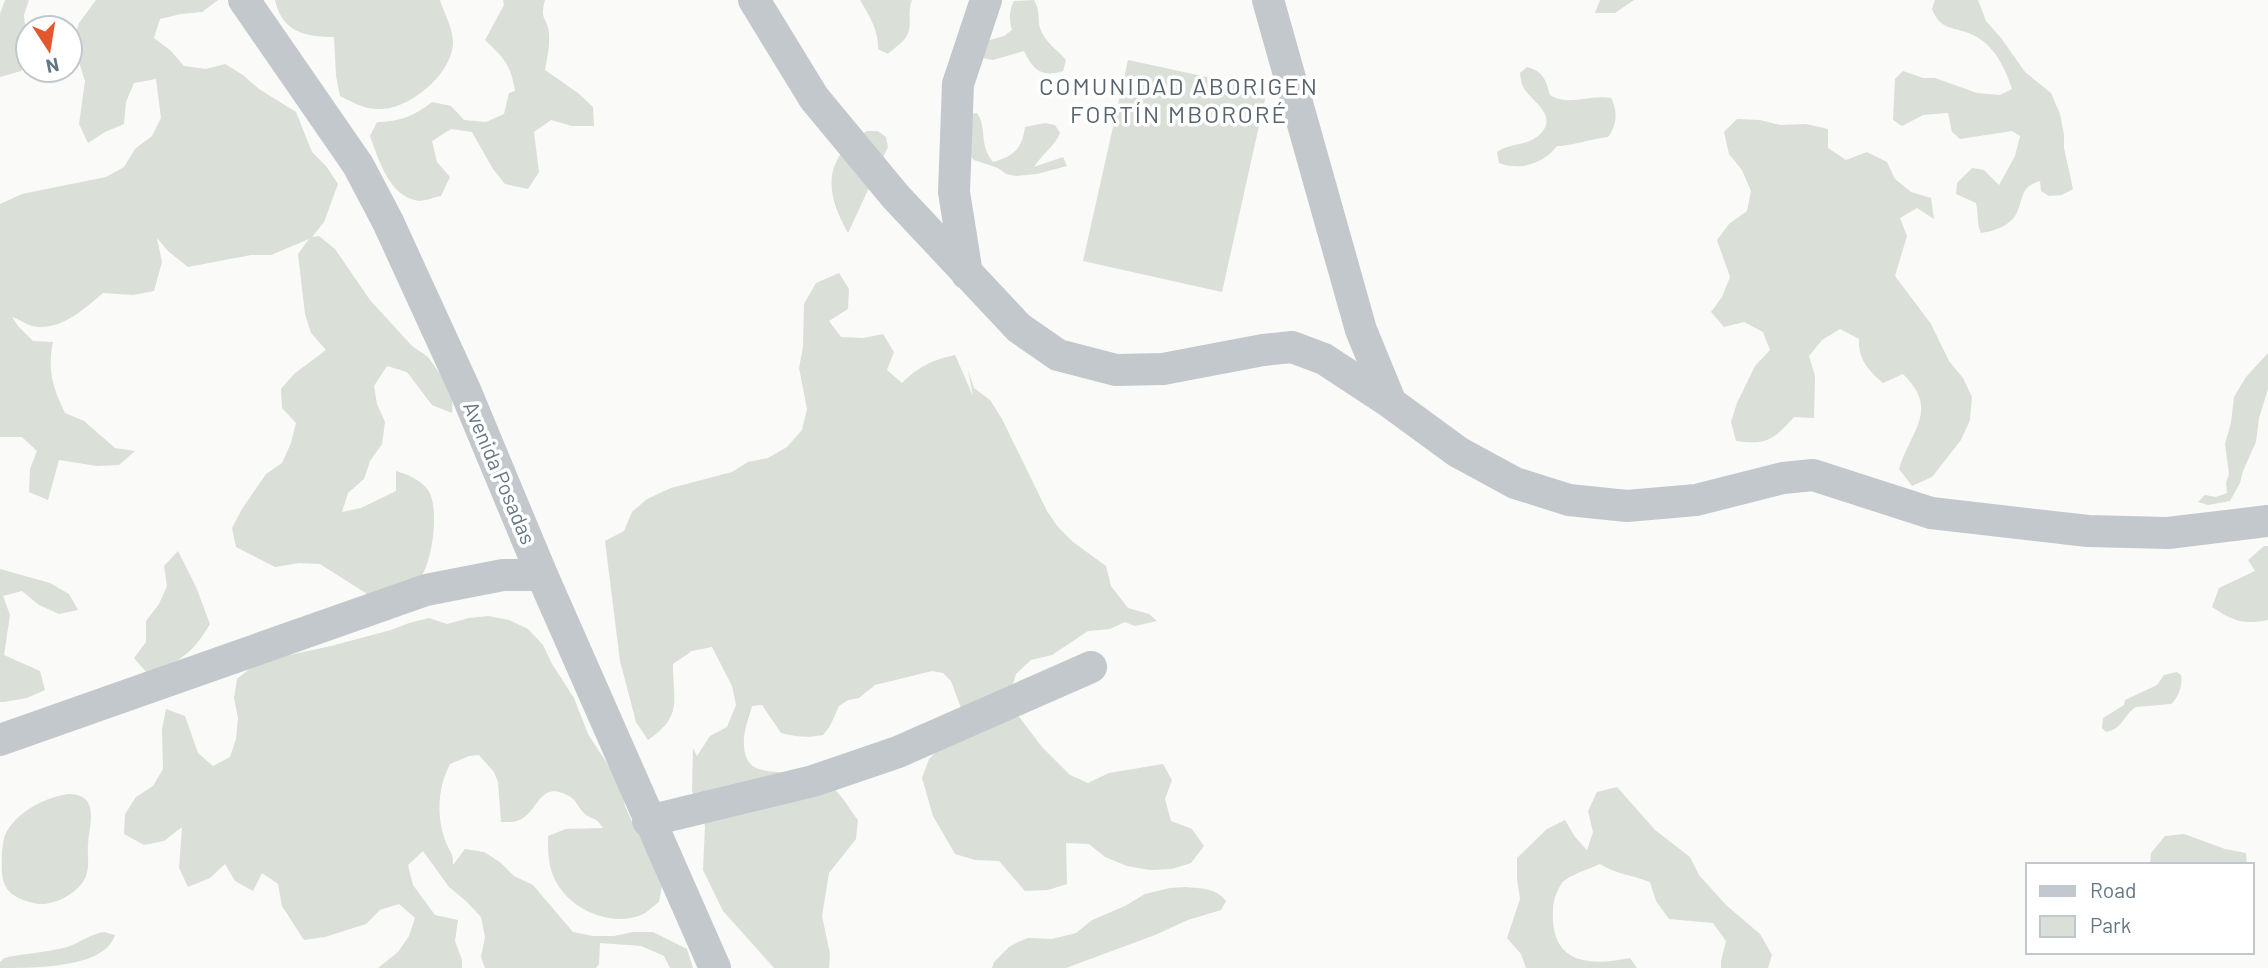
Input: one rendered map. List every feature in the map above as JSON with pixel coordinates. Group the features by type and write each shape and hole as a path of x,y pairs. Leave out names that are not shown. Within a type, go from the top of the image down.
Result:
{"street":[{"name":"Avenida Posadas","path":"244,0 352,155 382,211 465,390 648,821 715,968"},
{"path":"754,0 814,98 896,197 1019,328 1058,355 1116,370 1163,369 1292,347 1324,359 1458,452 1503,477 1569,500 1627,506 1696,500 1783,478 1812,475 1931,513 2088,531 2168,533 2268,521"},
{"path":"967,274 954,192 958,84 986,0"},
{"path":"1268,0 1361,330 1391,403"},
{"path":"0,740 426,590 503,575 542,575"},
{"path":"648,821 813,781 898,752 1091,667"}],"green space":[{"path":"5,0 29,0 24,14 14,14 14,73 0,77 0,14"},
{"path":"96,0 218,0 202,12 160,19 154,38 184,66 206,69 225,64 296,112 312,152 338,184 324,222 312,237 319,236 335,249 370,300 412,346 428,357 453,392 452,413 432,405 407,372 387,366 374,386 377,404 385,422 382,444 370,461 364,479 348,493 342,512 361,508 396,491 396,471 425,486 432,499 434,526 425,570 412,587 375,599 320,564 299,563 275,567 236,547 232,528 242,509 266,474 282,463 291,443 296,423 282,408 281,389 294,374 326,350 311,333 305,314 298,254 309,239 271,255 251,255 188,267 157,238 162,262 154,291 133,295 103,293 71,318 52,326 32,326 12,317 33,341 53,342 52,379 65,413 84,421 115,448 135,451 119,465 97,466 59,460 48,500 29,492 30,469 37,451 22,437 0,437 0,204 22,194 106,177 124,167 135,149 152,136 161,118 156,79 134,83 126,102 124,124 88,143 79,124 85,81 84,16"},
{"path":"275,0 440,0 452,32 451,54 438,77 417,96 393,107 365,107 340,96 334,37 304,34 289,26 278,11"},
{"path":"503,0 545,0 543,16 549,38 545,70 593,107 594,126 572,126 551,120 534,132 539,172 528,189 505,184 472,132 451,129 432,141 437,162 450,177 441,196 419,201 409,198 400,193 387,176 370,136 377,122 406,117 432,102 451,106 464,120 486,122 504,114 509,93 515,91 513,82 506,62 485,40 504,5"},
{"path":"860,0 912,0 907,36 888,54 878,49 875,30"},
{"path":"1034,0 1042,33 1066,60 1063,71 1049,74 1039,71 1024,51 993,60 982,58 983,42 1004,36 1012,30 1010,15 1014,1"},
{"path":"1600,0 1634,0 1615,13 1595,13"},
{"path":"1935,0 1978,0 1986,21 2025,72 2051,93 2060,114 2073,189 2062,195 2049,196 2041,191 2040,181 2034,183 2024,192 2012,220 1998,229 1986,232 1981,233 1979,229 1976,203 1956,194 1957,183 1972,168 1984,170 1999,185 2015,156 2020,136 2012,131 1960,139 1952,132 1948,113 1923,115 1902,126 1893,120 1895,79 1903,71 1923,78 1935,78 1977,93 2000,95 2012,89 2002,65 1987,45 1973,35 1940,22 1932,9"},
{"path":"1128,60 1267,90 1222,292 1083,261"},
{"path":"1527,67 1540,74 1550,95 1557,98 1611,98 1616,118 1608,137 1557,146 1545,157 1523,166 1499,163 1497,152 1533,139 1547,123 1543,111 1522,84 1520,73"},
{"path":"977,113 986,149 993,162 1016,150 1022,141 1025,127 1045,123 1055,125 1060,133 1034,167 1063,157 1067,166 1016,176 974,160 968,153 966,115"},
{"path":"1737,119 1760,120 1780,125 1806,124 1828,129 1828,148 1846,160 1867,152 1887,162 1895,179 1911,192 1931,198 1934,219 1917,208 1900,218 1907,236 1895,276 1931,324 1949,361 1963,378 1972,397 1970,420 1961,440 1932,477 1912,486 1899,469 1921,410 1920,399 1914,387 1903,374 1883,383 1865,364 1859,339 1840,329 1822,340 1809,356 1815,376 1814,418 1794,417 1769,439 1755,442 1736,441 1731,422 1737,403 1755,366 1770,350 1763,332 1744,322 1724,327 1711,312 1722,297 1730,277 1717,240 1729,224 1747,211 1751,191 1742,170 1729,154 1724,132"},
{"path":"867,131 878,131 886,137 888,147 848,233 835,203 832,176 842,152"},
{"path":"839,273 849,289 848,309 829,321 841,337 863,338 883,334 894,352 887,370 902,383 926,365 955,355 973,396 968,370 974,388 990,400 1002,419 1047,511 1058,527 1073,542 1106,566 1111,586 1128,608 1149,614 1157,621 1135,626 1125,622 1110,629 1088,631 1052,655 1031,660 1016,674 1010,694 1017,714 1042,747 1070,775 1088,783 1109,773 1163,764 1172,780 1165,799 1171,821 1192,829 1204,846 1191,863 1172,869 1150,870 1127,866 1105,857 1089,844 1066,843 1067,884 1048,890 1025,891 999,861 975,860 955,854 933,816 922,778 929,759 943,745 962,711 951,681 943,673 932,671 875,685 859,698 848,700 839,706 823,735 812,737 781,733 762,705 752,706 744,738 744,750 751,765 764,770 803,776 828,785 838,793 858,820 856,839 829,873 822,916 830,954 829,968 774,968 723,911 703,870 705,826 692,791 693,748 697,756 710,736 727,727 736,705 732,686 712,647 692,651 673,664 674,707 667,723 648,740 636,722 620,661 605,541 624,531 632,512 647,499 671,488 732,472 748,462 768,458 787,447 802,430 807,409 799,368 803,347 804,304 816,283"},
{"path":"2268,353 2268,389 2259,418 2256,442 2240,483 2230,501 2208,505 2198,502 2205,495 2216,497 2227,493 2229,474 2225,444 2234,397 2246,377"},
{"path":"2264,546 2268,546 2268,620 2238,621 2212,607 2219,588 2255,571 2248,560"},
{"path":"178,551 210,624 184,656 168,666 147,673 134,658 146,642 146,621 159,604 167,586 164,566"},
{"path":"0,569 50,583 69,594 78,610 59,614 39,605 22,591 3,596 10,615 4,655 40,671 45,690 27,698 3,702 0,702"},
{"path":"488,616 509,620 528,629 543,645 574,698 588,734 621,785 625,806 663,880 659,902 641,915 615,919 589,912 577,905 567,897 553,875 549,861 548,836 566,829 603,828 596,820 583,813 570,797 551,791 520,820 501,822 498,782 494,772 479,755 450,764 442,784 441,825 453,865 465,849 484,852 500,862 514,876 533,885 573,932 614,936 653,932 687,949 693,968 670,968 664,956 641,946 600,943 599,964 596,968 485,968 481,957 485,937 481,917 449,887 423,851 408,865 413,885 435,915 458,920 455,941 462,968 378,968 398,952 409,936 415,918 399,904 380,910 366,924 325,937 304,940 282,906 278,884 262,873 253,891 235,881 225,864 210,878 188,887 179,868 182,827 164,841 144,845 124,834 125,814 136,797 153,786 163,769 162,730 166,709 185,716 198,753 213,766 230,757 236,739 238,718 234,698 237,679 253,666 429,618 447,624"},
{"path":"2177,672 2181,675 2181,686 2171,704 2136,707 2116,728 2106,732 2102,728 2103,718 2124,705 2125,700 2157,685 2164,675"},
{"path":"1617,787 1655,830 1690,857 1699,875 1726,905 1760,934 1772,955 1768,968 1721,968 1726,941 1713,923 1669,919 1656,901 1650,882 1600,864 1569,878 1558,889 1553,909 1558,941 1564,951 1574,957 1599,962 1630,958 1637,968 1526,968 1521,954 1507,938 1520,899 1517,858 1547,829 1565,820 1587,850 1593,832 1588,811 1597,792"},
{"path":"69,794 86,799 91,812 86,876 71,894 56,901 40,904 22,900 9,891 3,879 2,852 6,834 19,817 34,806"},
{"path":"2184,834 2225,849 2246,853 2247,863 2150,863 2151,853 2165,836"},
{"path":"1185,887 1212,891 1226,901 1221,910 1188,920 1066,968 992,968 994,962 1009,947 1018,942 1028,938 1052,939 1076,933 1092,920 1145,894"},
{"path":"104,932 115,935 109,946 84,960 50,966 0,968 0,962 4,958 67,947"}],"district":[{"name":"COMUNIDAD ABORIGEN FORTÍN MBORORÉ","path":"1179,101"}]}
